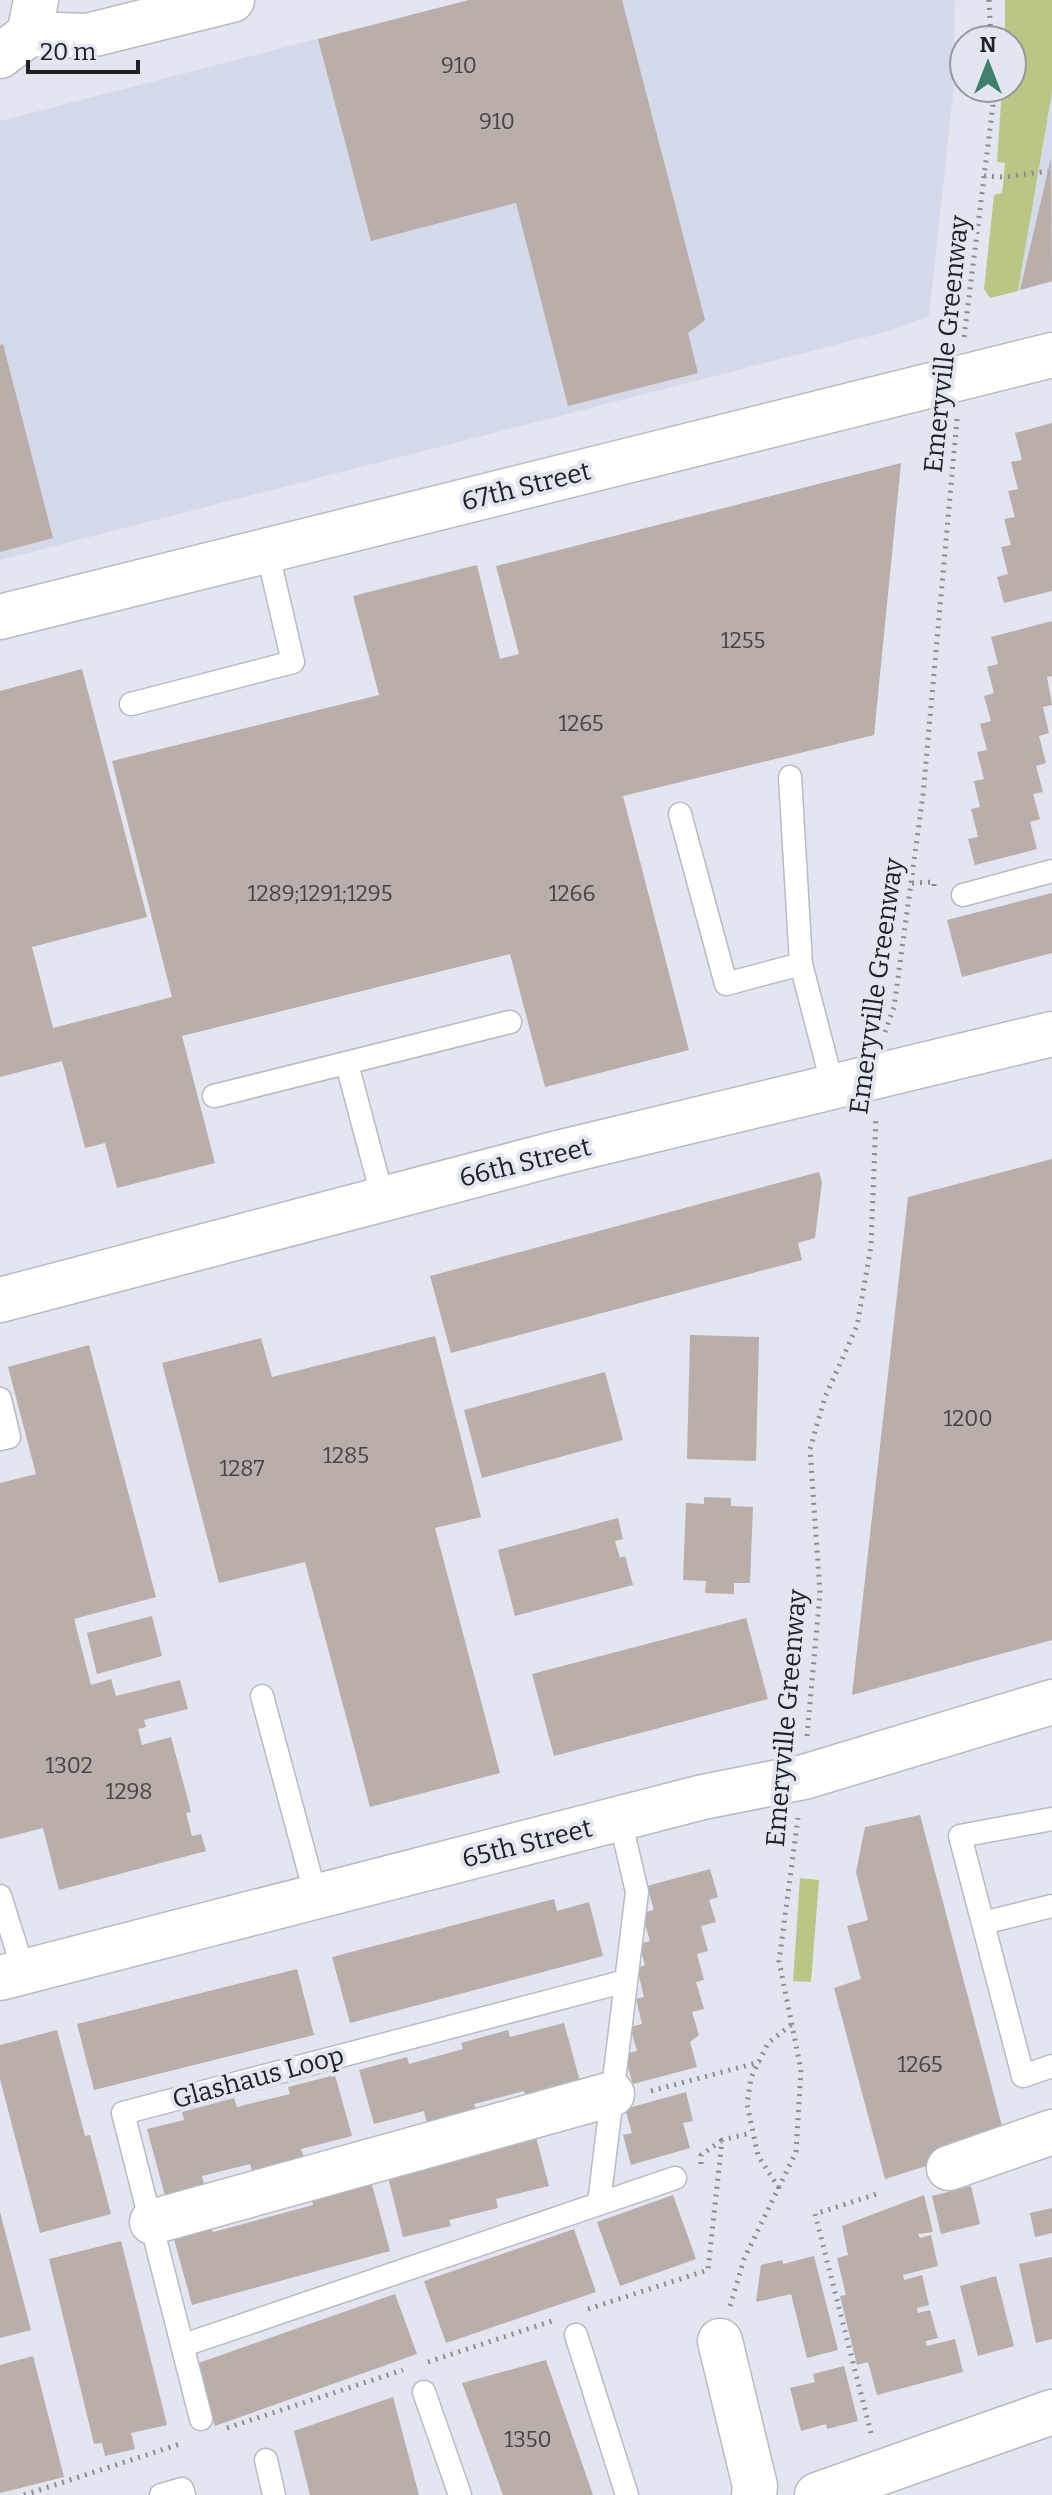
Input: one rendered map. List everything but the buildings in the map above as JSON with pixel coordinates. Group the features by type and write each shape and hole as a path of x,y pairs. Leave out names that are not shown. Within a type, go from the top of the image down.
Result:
{"street":[{"path":"22,30 87,36 232,0"},
{"name":"67th Street","path":"0,617 1052,355"},
{"name":"66th Street","path":"0,1300 558,1153 1052,1034"},
{"name":"65th Street","path":"12,1975 703,1797 804,1777 1052,1702"},
{"path":"152,2222 612,2094"},
{"path":"949,2168 1052,2132"},
{"path":"720,2341 755,2486 754,2495"},
{"path":"817,2495 1052,2412"}],"lane":[{"path":"131,704 293,662 267,550"},
{"path":"790,777 801,964 833,1087"},
{"path":"680,814 726,984 801,964"},
{"path":"963,895 1052,871"},
{"path":"214,1096 510,1022"},
{"path":"347,1064 383,1199"},
{"path":"0,1399 9,1437 0,1439"},
{"path":"262,1696 316,1897"},
{"path":"599,2203 637,1892 620,1819"},
{"path":"1052,1819 960,1836 1023,2076 1052,2066"},
{"path":"0,1896 12,1975"},
{"path":"983,1923 1052,1906"},
{"name":"Glashaus Loop","path":"201,2419 123,2113 626,1981"},
{"path":"184,2345 675,2178"},
{"path":"576,2335 627,2495"},
{"path":"424,2392 460,2495"},
{"path":"266,2460 274,2495"},
{"path":"161,2495 182,2489 184,2495"}],"path":[{"path":"989,0 990,24"},
{"name":"Emeryville Greenway","path":"720,2341 744,2259 796,2152 801,2070 779,1961 804,1777 820,1593 810,1449 825,1397 857,1326 871,1246 880,1075 885,1031 894,1007 923,795 960,379 993,104"},
{"path":"984,176 1004,177 1048,171"},
{"path":"912,883 934,882"},
{"path":"779,2188 758,2156 747,2104 751,2078 768,2043 792,2024"},
{"path":"612,2094 624,2099 760,2062"},
{"path":"586,2310 708,2270 722,2140 751,2133"},
{"path":"867,2419 815,2214 877,2194"},
{"path":"419,2365 556,2320"},
{"path":"221,2430 404,2370"},
{"path":"24,2495 191,2440"}],"shaded area":[{"path":"468,0 955,0 955,24 948,24 948,104 952,104 929,316 889,331 0,560 0,121"},
{"path":"1052,92 1052,282 1018,291"}],"green space":[{"path":"1005,0 1052,0 1052,92 1018,291 990,298 984,289 994,195 1002,193 1005,163 997,162 1001,104 1028,104 1028,24 1005,24"},
{"path":"800,1878 819,1880 811,1982 793,1981"}]}
